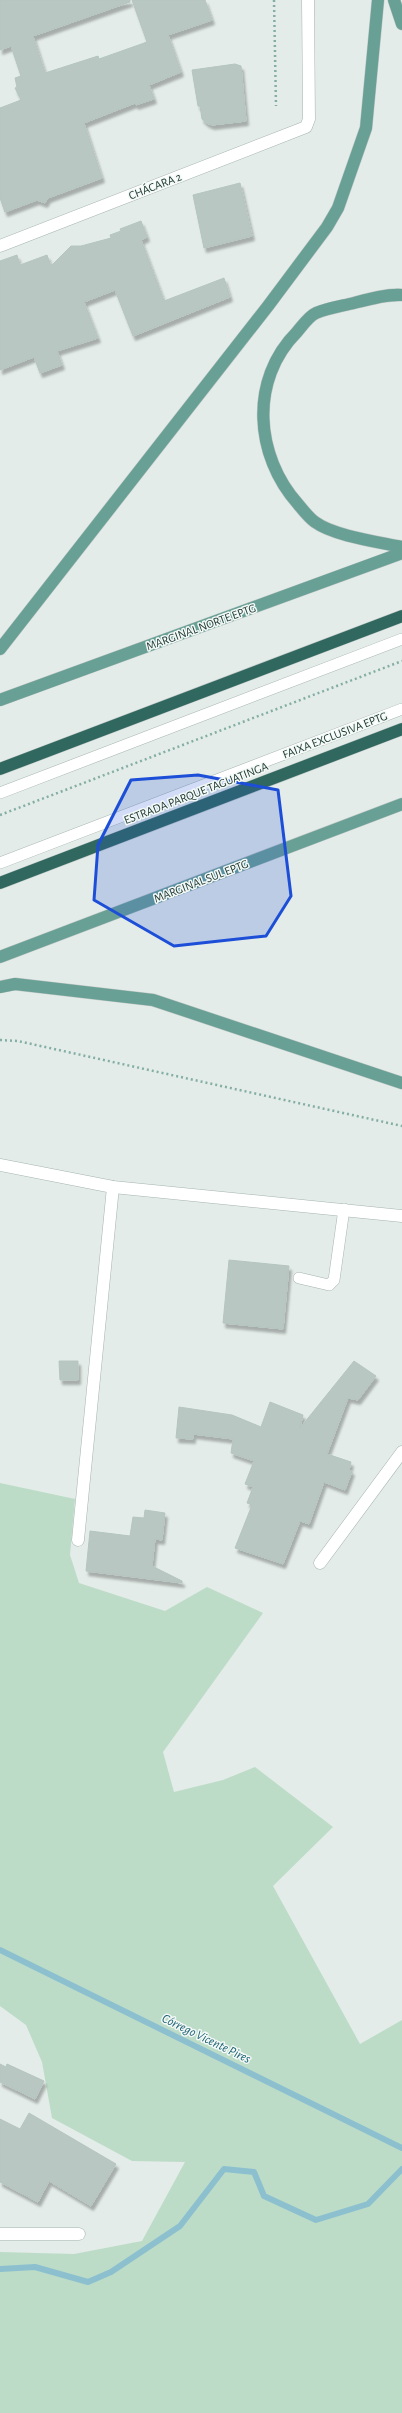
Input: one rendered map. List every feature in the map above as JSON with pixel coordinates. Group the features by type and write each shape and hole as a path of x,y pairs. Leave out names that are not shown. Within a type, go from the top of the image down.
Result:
{"highway":[{"path":"0,769 402,616"},
{"name":"ESTRADA PARQUE TAGUATINGA","path":"0,883 402,729"}],"main road":[{"path":"0,650 268,306 327,227 338,208 366,128 378,0"},
{"path":"394,0 402,24"},
{"path":"402,295 395,294 315,314 291,338 274,363 265,395 262,430 270,460 287,492 315,522 353,537 402,547"},
{"name":"MARGINAL NORTE EPTG","path":"0,700 402,553"},
{"name":"MARGINAL SUL EPTG","path":"0,957 402,804"},
{"path":"0,986 15,984 153,1000 398,1081"}],"street":[{"name":"CHÁCARA 2","path":"0,246 302,129 308,125 308,0"},
{"path":"0,1165 113,1187 402,1216"},
{"path":"78,1540 113,1187"},
{"path":"320,1563 402,1452"},
{"path":"0,2234 79,2234"}],"lane":[{"path":"0,793 402,639"},
{"name":"FAIXA EXCLUSIVA EPTG","path":"0,863 402,709"},
{"path":"299,1278 329,1284 334,1280 344,1209"}],"path":[{"path":"274,0 276,106"},
{"path":"0,815 402,662"},
{"path":"0,1040 18,1041 402,1126"}],"highlighted area":[{"path":"198,775 278,790 291,896 266,936 174,946 94,900 98,845 131,780"}],"green space":[{"path":"0,1483 75,1499 70,1555 79,1583 165,1611 207,1587 263,1613 163,1752 174,1792 223,1780 255,1767 333,1827 273,1886 360,2044 402,2020 402,2413 0,2413 0,2252 74,2254 142,2241 185,2162 132,2161 52,2118 42,2062 26,2025 0,2006"}],"building":[{"path":"0,0 130,0 130,2 33,36 45,73 98,56 99,59 147,42 132,0 205,0 212,20 168,35 181,72 149,85 154,99 136,105 135,103 84,123 102,178 48,198 45,203 37,200 5,212 0,198 0,108 21,100 15,88 17,87 15,78 21,76 11,46 0,50"},
{"path":"235,64 241,66 246,121 212,125 207,123 202,119 200,106 198,106 192,70"},
{"path":"240,183 252,236 204,248 193,195"},
{"path":"141,221 147,237 141,240 164,301 224,278 230,297 133,336 115,290 84,302 98,338 57,351 62,365 40,373 34,357 0,370 0,261 17,255 20,265 47,255 51,266 71,246 81,246 111,238 110,235 121,231 120,229"},
{"path":"229,1260 289,1266 283,1329 223,1323"},
{"path":"59,1361 78,1361 78,1380 60,1380"},
{"path":"354,1361 376,1376 358,1400 348,1398 327,1454 351,1462 349,1470 352,1471 345,1490 324,1482 309,1524 300,1521 283,1564 235,1548 252,1505 247,1503 253,1487 245,1484 254,1461 231,1453 233,1439 193,1434 193,1439 176,1438 179,1407 232,1415 261,1427 270,1402 303,1415 300,1428"},
{"path":"145,1510 165,1513 162,1540 155,1539 152,1566 182,1581 182,1583 86,1571 90,1531 130,1536 133,1517 144,1518"},
{"path":"0,2064 6,2067 7,2064 44,2081 35,2099 0,2082"},
{"path":"29,2113 116,2164 91,2206 49,2181 38,2202 0,2182 0,2119 20,2129"}],"waterway":[{"name":"Córrego Vicente Pires","path":"0,1950 402,2148"},
{"path":"0,2269 35,2267 88,2282 111,2272 180,2226 224,2169 254,2172 264,2196 316,2220 368,2204 402,2169"}]}
